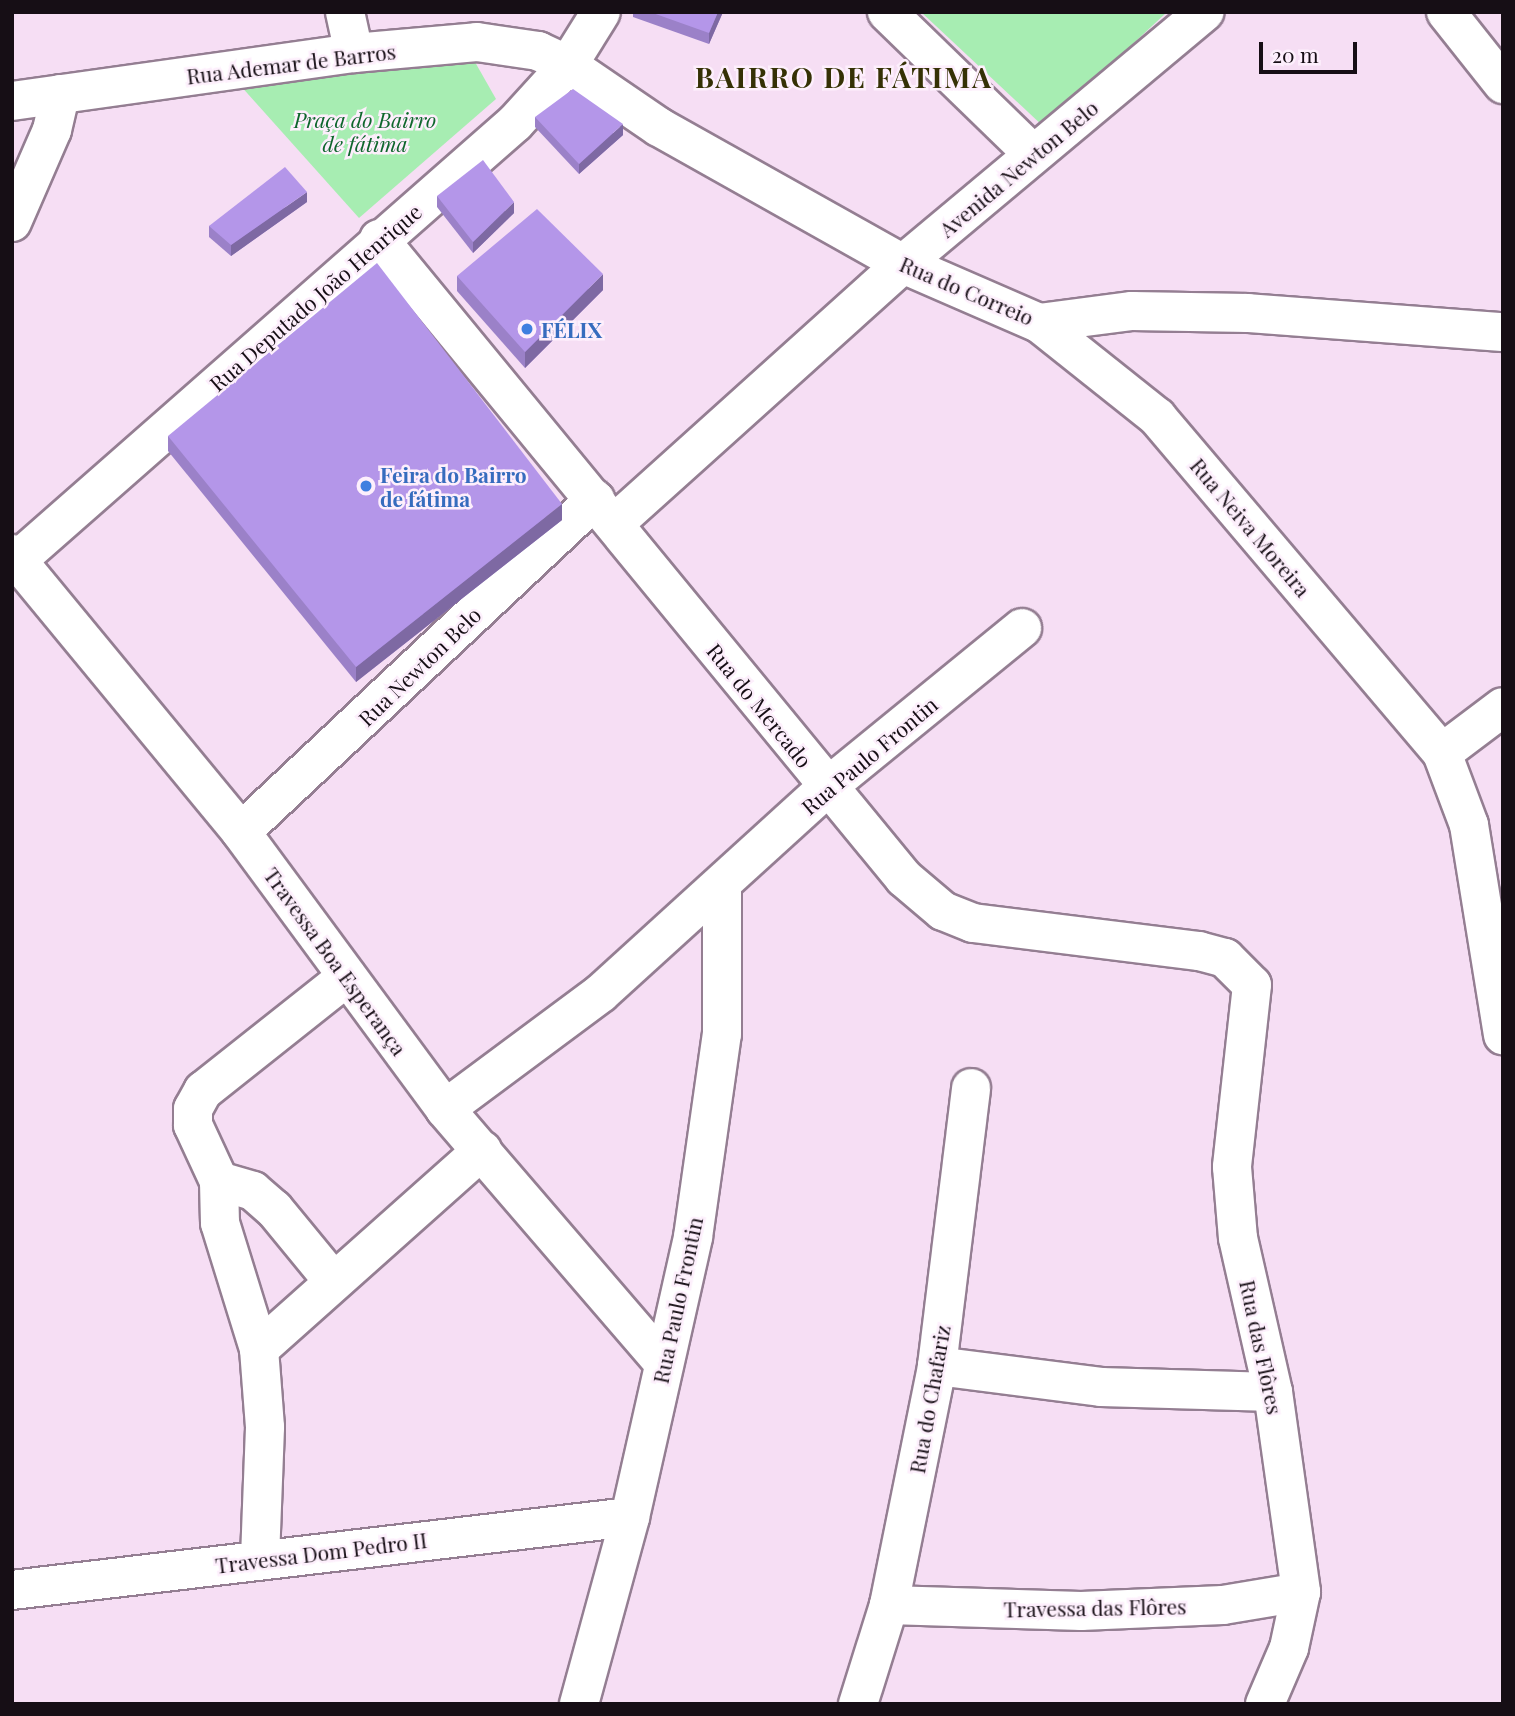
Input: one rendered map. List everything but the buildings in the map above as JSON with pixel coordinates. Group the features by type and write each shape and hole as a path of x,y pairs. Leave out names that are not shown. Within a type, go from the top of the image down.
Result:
{"street":[{"path":"345,12 354,53"},
{"name":"Rua Deputado João Henrique","path":"14,560 514,123 568,65 601,12"},
{"path":"887,12 1033,154"},
{"name":"Avenida Newton Belo","path":"605,511 1204,12"},
{"path":"1446,12 1503,84"},
{"name":"Rua Ademar de Barros","path":"12,101 354,53 507,43 568,65"},
{"name":"Rua do Correio","path":"568,65 659,127 903,264 1039,323 1132,311 1248,313 1503,332"},
{"path":"12,222 52,130 60,94"},
{"name":"Rua do Mercado","path":"379,239 605,511 826,788 904,878 943,911 973,923 1199,951 1225,958 1252,985"},
{"name":"Rua Neiva Moreira","path":"1039,323 1157,417 1442,753 1469,825 1503,1035"},
{"name":"Rua Newton Belo","path":"241,832 605,511"},
{"name":"Travessa Boa Esperança","path":"14,560 241,832 444,1109 664,1364"},
{"name":"Rua Paulo Frontin","path":"444,1109 601,993 722,889 826,788 1022,628"},
{"path":"1442,753 1503,707"},
{"name":"Rua Paulo Frontin","path":"579,1704 629,1517 692,1237 722,1034 722,889"},
{"path":"260,1558 265,1427 259,1349 220,1223 219,1181 194,1125 198,1098 347,976"},
{"name":"Rua das Flôres","path":"1252,985 1232,1167 1238,1238 1273,1392 1301,1592 1289,1648 1265,1704"},
{"name":"Rua do Chafariz","path":"858,1704 889,1605 937,1366 971,1088"},
{"path":"259,1349 482,1150"},
{"path":"219,1181 253,1191 274,1209 334,1282"},
{"path":"937,1366 1101,1387 1273,1392"},
{"name":"Travessa Dom Pedro II","path":"12,1590 260,1558 629,1517"},
{"name":"Travessa das Flôres","path":"889,1605 1081,1611 1223,1605 1301,1592"}],"green space":[{"path":"921,12 1167,12 1044,127"},
{"name":"Praça do Bairro de fátima","path":"471,55 496,99 359,218 239,84"}],"place":[{"name":"FÉLIX","path":"527,329"},
{"name":"Feira do Bairro de fátima","path":"366,486"}],"district":[{"name":"BAIRRO DE FÁTIMA","path":"844,77"}]}
